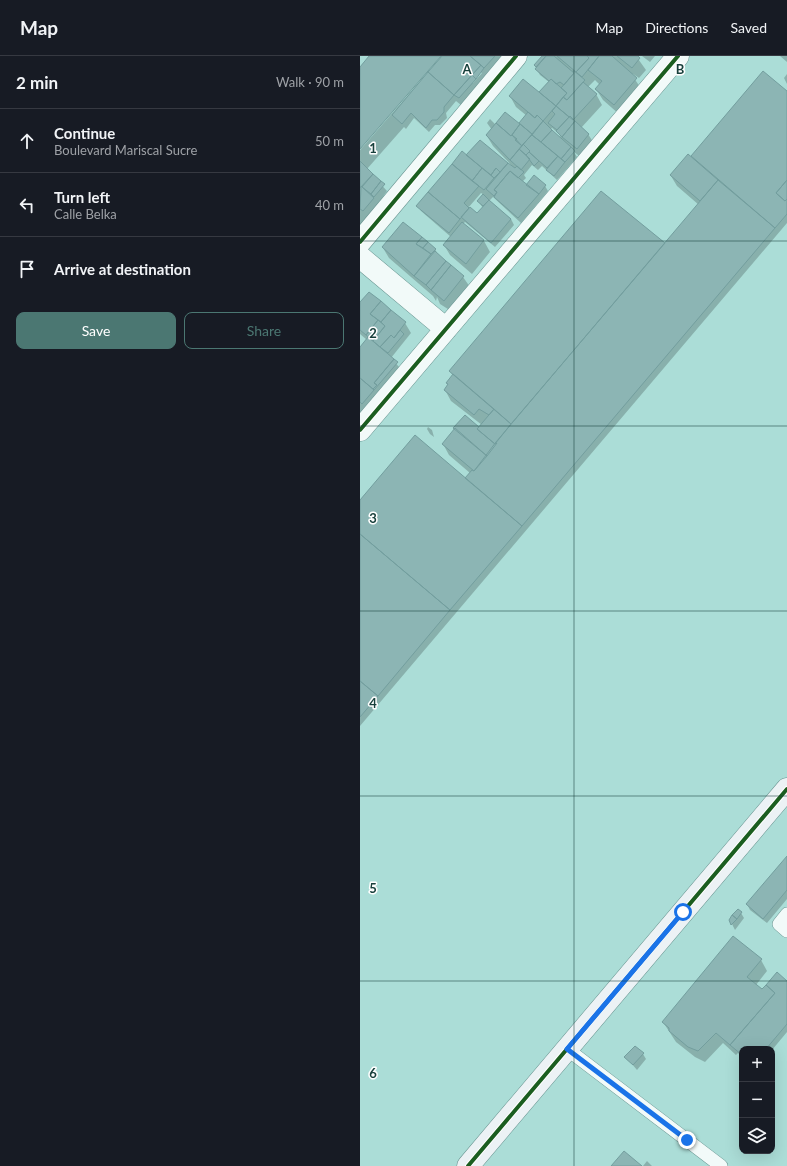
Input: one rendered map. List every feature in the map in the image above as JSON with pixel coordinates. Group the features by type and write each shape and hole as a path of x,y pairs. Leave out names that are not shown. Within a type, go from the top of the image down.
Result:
{"street":[{"path":"360,242 516,56"},
{"path":"360,430 678,56"},
{"path":"360,257 446,329"},
{"path":"468,1166 787,789"}],"lane":[{"path":"787,914 779,924 787,931"},
{"path":"567,1049 721,1166"}],"building":[{"path":"369,56 441,56 360,149 360,67"},
{"path":"442,56 470,56 481,65 454,95 428,72"},
{"path":"470,56 495,56 484,68"},
{"path":"542,56 546,56 536,67 534,65"},
{"path":"546,56 554,56 574,73 564,85 560,82 556,84 551,79 549,81 535,69"},
{"path":"557,56 587,56 589,58 576,72"},
{"path":"587,56 599,56 582,77 576,72 589,58"},
{"path":"599,56 612,56 637,78 614,105 595,89 602,81 588,70"},
{"path":"617,56 638,56 640,58 632,68"},
{"path":"481,65 484,68 476,79 472,75"},
{"path":"573,70 585,80 567,100 563,97 567,93 561,88 574,73"},
{"path":"763,71 787,91 787,180 776,193 785,201 787,199 787,214 775,228 691,156"},
{"path":"428,72 454,95 444,107 444,112 437,120 432,120 426,128 411,113 402,124 392,115"},
{"path":"472,75 476,79 459,98 454,95"},
{"path":"523,79 556,106 543,121 537,115 535,118 509,96"},
{"path":"551,79 567,93 556,106 539,92"},
{"path":"583,82 597,94 573,120 556,106 563,97 567,100"},
{"path":"556,106 569,117 557,130 548,123 555,114 552,111"},
{"path":"505,112 520,124 511,136 496,123"},
{"path":"528,112 535,118 537,115 543,121 532,134 519,123"},
{"path":"570,116 575,121 562,137 556,131"},
{"path":"543,121 552,130 541,142 532,135"},
{"path":"575,121 589,134 577,149 562,137"},
{"path":"496,123 511,136 512,135 517,139 515,140 522,146 510,160 486,135"},
{"path":"520,124 532,134 522,146 512,135"},
{"path":"552,130 571,147 561,159 541,142"},
{"path":"532,135 558,156 547,168 529,152 530,151 523,144"},
{"path":"480,140 508,163 500,172 496,168 491,175 466,155"},
{"path":"523,144 530,151 526,155 519,149"},
{"path":"571,147 575,151 565,162 561,159"},
{"path":"519,149 530,159 521,170 510,160"},
{"path":"462,151 482,168 472,181 452,164"},
{"path":"529,152 539,161 534,166 526,155"},
{"path":"688,154 718,180 700,201 670,175"},
{"path":"558,156 565,162 554,176 546,170"},
{"path":"360,161 373,174 360,188"},
{"path":"508,163 515,168 517,166 524,172 518,178 510,171 494,190 497,192 494,196 486,189"},
{"path":"452,164 479,186 464,203 469,208 460,219 428,192"},
{"path":"482,168 494,178 484,190 472,181"},
{"path":"496,168 500,172 494,178 491,175"},
{"path":"510,171 539,194 518,218 494,197 497,192 494,190"},
{"path":"373,174 381,181 371,194 362,187"},
{"path":"534,175 546,185 539,194 526,185"},
{"path":"718,180 775,228 522,526 465,478 472,470 474,471 496,442"},
{"path":"787,180 787,199 785,201 776,193"},
{"path":"381,181 385,184 374,197 371,194"},
{"path":"361,186 374,198 363,211 360,209"},
{"path":"601,191 665,243 511,424 449,371"},
{"path":"428,192 460,219 449,233 416,206"},
{"path":"483,194 489,200 483,206 477,201"},
{"path":"489,200 511,219 491,243 461,217 470,207 477,213"},
{"path":"403,222 422,237 416,244 431,254 414,276 382,247"},
{"path":"462,222 484,240 466,264 443,245"},
{"path":"422,237 428,242 423,248 416,244"},
{"path":"428,242 436,249 431,254 423,248"},
{"path":"435,251 446,261 426,285 414,276"},
{"path":"446,261 451,265 431,290 426,285"},
{"path":"451,265 464,276 444,301 431,290"},
{"path":"369,292 381,301 370,314 378,320 366,335 360,330 360,302"},
{"path":"381,301 391,310 381,322 370,314"},
{"path":"391,310 406,322 394,338 391,335 380,347 373,341 385,326 381,322"},
{"path":"378,320 385,326 373,341 366,335"},
{"path":"400,330 404,334 388,353 380,347 391,335 394,338"},
{"path":"368,337 394,359 374,383 377,385 373,389 360,378 360,347"},
{"path":"394,359 398,362 374,390 373,389 377,385 374,383"},
{"path":"453,374 494,409 489,415 479,409 474,415 444,390 448,384 446,383"},
{"path":"360,378 374,390 362,404 360,402"},
{"path":"494,409 511,424 495,444 477,429"},
{"path":"465,415 479,427 477,429 495,444 497,443 487,456 453,428"},
{"path":"455,428 487,456 474,471 442,444"},
{"path":"415,435 522,526 450,610 360,534 360,500"},
{"path":"360,534 450,610 378,696 360,681"},
{"path":"360,681 378,696 360,717"},
{"path":"787,856 787,890 763,919 746,904"},
{"path":"738,909 742,912 737,919 732,915"},
{"path":"732,915 737,919 731,925 729,920"},
{"path":"733,936 762,959 747,977 762,989 766,985 775,993 730,1045 716,1033 698,1051 688,1047 669,1031 669,1028 662,1022"},
{"path":"777,972 787,981 787,1024 769,1046 739,1046 739,1052 730,1045 775,993 766,985"},
{"path":"635,1046 644,1053 633,1065 624,1057"},
{"path":"624,1151 642,1166 611,1166"}],"cycle path":[{"path":"360,242 516,56"},
{"path":"360,430 678,56"},
{"path":"468,1166 787,789"}],"route":[{"path":"683,912 567,1049 687,1140"}]}
